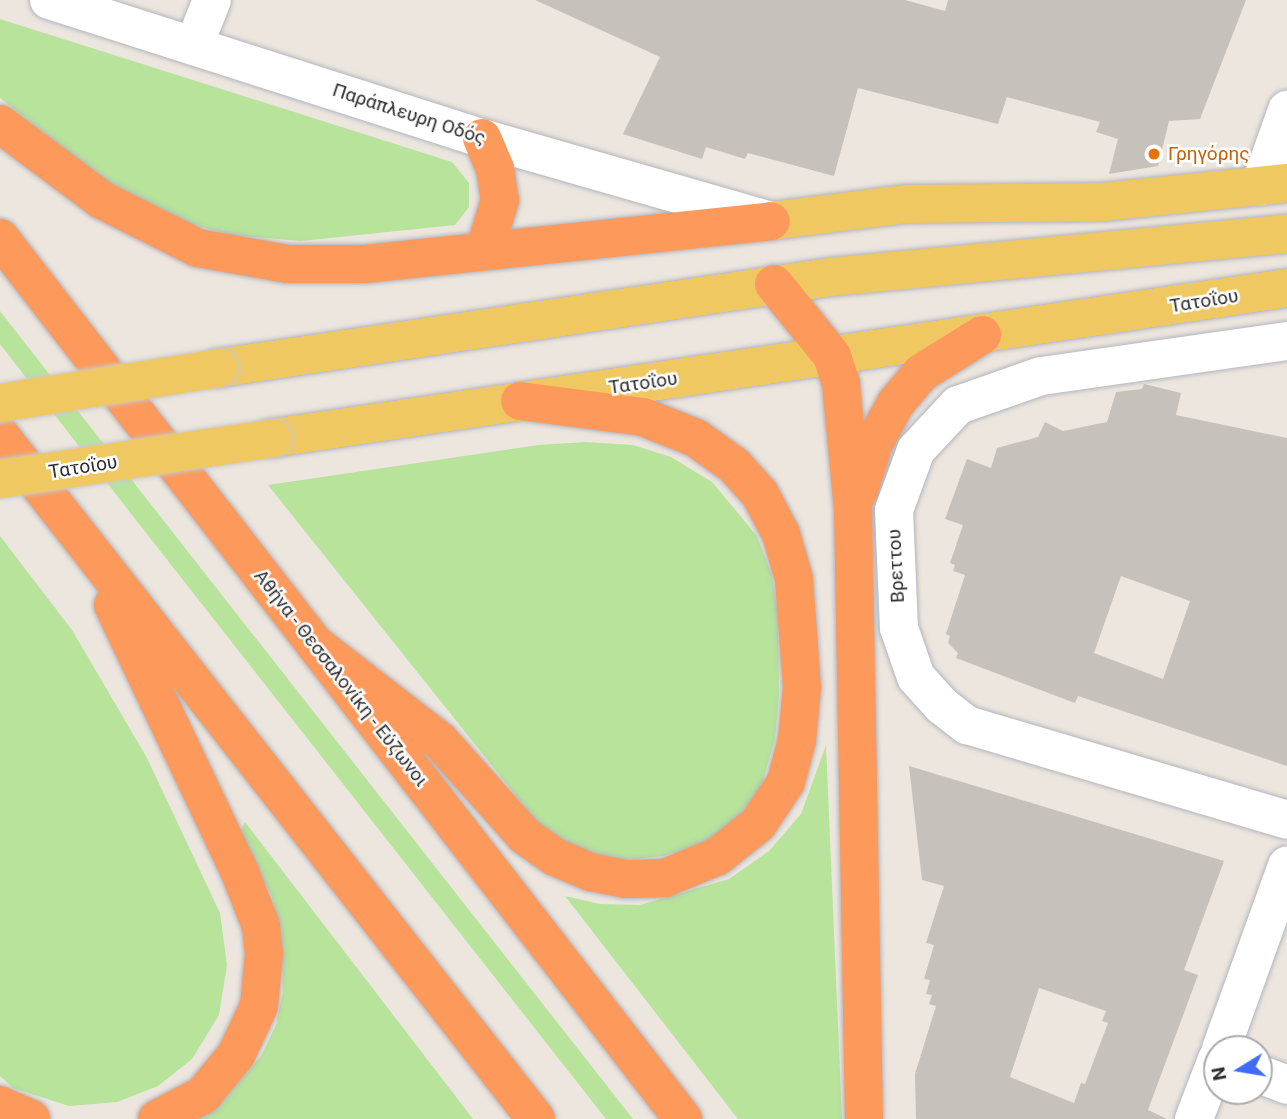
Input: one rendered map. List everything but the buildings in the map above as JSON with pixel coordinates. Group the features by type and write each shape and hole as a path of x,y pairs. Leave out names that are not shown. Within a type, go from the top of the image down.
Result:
{"highway":[{"path":"0,124 102,200 198,248 288,264 365,264 771,220"},
{"path":"482,138 495,169 500,200 485,249"},
{"name":"Αθήνα - Θεσσαλονίκη - Εύζωνοι","path":"0,238 683,1119"},
{"path":"774,284 832,356 841,384 853,508 864,1119"},
{"path":"853,508 874,443 896,403 921,373 982,335"},
{"path":"315,644 440,741 526,836 555,857 590,872 626,879 665,878 718,856 758,824 786,782 797,740 802,688 794,579 781,534 760,495 736,466 696,438 643,417 520,401"},
{"path":"0,435 536,1119"},
{"path":"86,546 242,875 262,935 264,979 250,1031 203,1095 157,1119"},
{"path":"0,1105 31,1119"}],"main road":[{"path":"771,220 905,204 1103,202 1274,185"},
{"path":"0,403 774,284 1287,234"},
{"name":"Τατοΐου","path":"0,480 1287,288"}],"street":[{"name":"Παράπλευρη Οδός","path":"50,0 482,138 771,220"},
{"path":"194,45 212,0"},
{"path":"1274,185 1287,110"},
{"name":"Βρεττου","path":"1287,341 1041,376 958,405 916,450 894,510 899,628 916,677 941,705 967,724 1287,820"},
{"path":"1226,1035 1287,866"},
{"path":"1194,1119 1203,1096"}],"green space":[{"path":"0,19 452,162 469,183 469,207 455,225 301,241 231,235 173,219 113,188 0,98"},
{"path":"0,311 633,1119 606,1119 132,515 0,344"},
{"path":"586,442 633,445 671,457 712,482 757,536 771,573 778,612 779,696 775,739 762,784 741,819 704,844 664,856 624,860 592,855 564,842 537,822 268,485 538,445"},
{"path":"0,536 72,630 147,758 220,913 227,965 219,1015 192,1059 158,1086 117,1102 69,1106 13,1088 0,1076"},
{"path":"826,745 842,1119 738,1119 565,896 600,904 640,905 729,879 769,851 801,814"},
{"path":"245,822 473,1119 198,1119 225,1099 261,1056 276,1025 283,991 281,934 271,894 239,835"}],"place":[{"name":"Γρηγόρης","path":"1154,154"}]}
